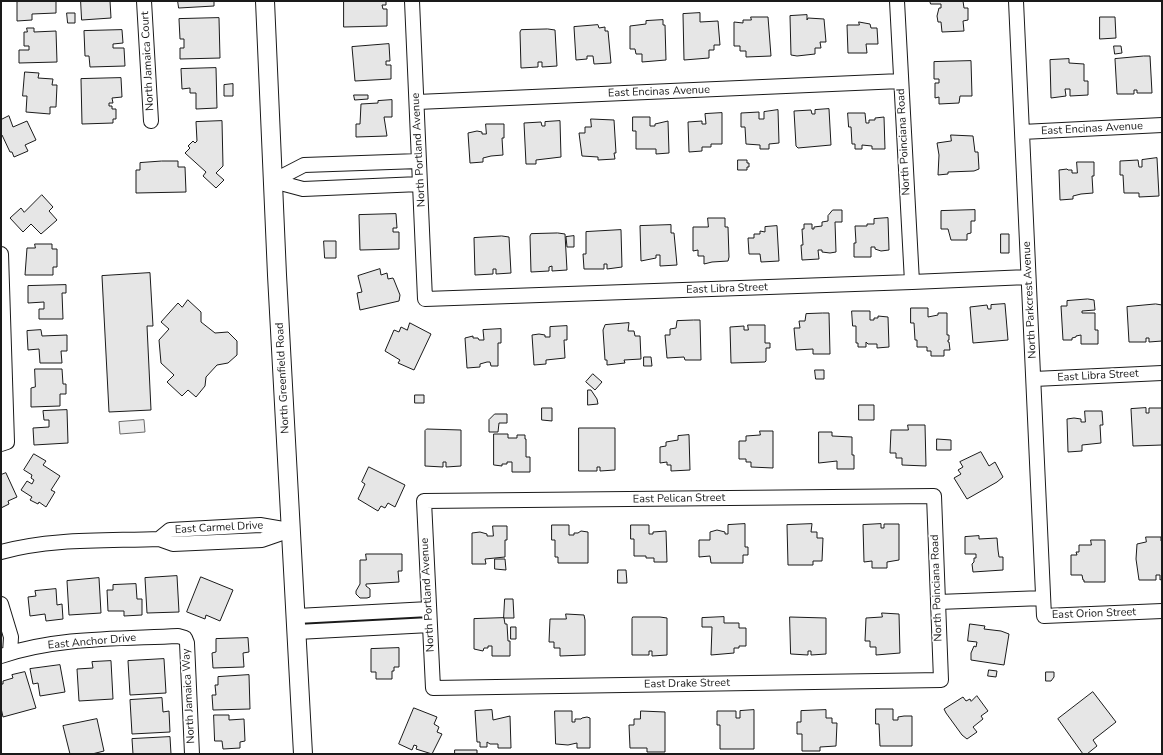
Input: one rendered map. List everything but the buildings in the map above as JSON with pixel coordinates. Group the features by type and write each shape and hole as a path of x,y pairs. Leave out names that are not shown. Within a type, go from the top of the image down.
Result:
{"main road":[{"name":"North Greenfield Road","path":"265,1 303,754"}],"street":[{"name":"North Jamaica Court","path":"144,1 151,121"},
{"name":"North Portland Avenue","path":"412,1 426,299"},
{"name":"North Poinciana Road","path":"897,1 912,282"},
{"name":"North Parkcrest Avenue","path":"1016,1 1043,598"},
{"name":"East Encinas Avenue","path":"416,102 901,81"},
{"name":"East Encinas Avenue","path":"1022,132 1162,125"},
{"path":"273,181 304,165 419,161"},
{"path":"273,181 303,189 420,184"},
{"path":"1,254 4,443"},
{"name":"East Libra Street","path":"426,299 1028,277"},
{"name":"East Libra Street","path":"1034,379 1162,373"},
{"name":"North Poinciana Road","path":"934,496 940,680"},
{"name":"East Pelican Street","path":"424,501 934,496"},
{"name":"North Portland Avenue","path":"424,501 433,688"},
{"name":"East Carmel Drive","path":"1,552 34,546 64,543 159,539 170,530 260,525 291,530"},
{"path":"938,602 1043,598"},
{"name":"East Orion Street","path":"1043,598 1044,616 1162,612"},
{"path":"1,604 11,637 4,651"},
{"path":"297,624 429,609"},
{"path":"297,624 430,625"},
{"name":"East Anchor Drive","path":"4,651 66,642 178,636 185,638"},
{"name":"North Jamaica Way","path":"185,638 187,643 192,754"},
{"name":"East Drake Street","path":"433,688 940,680"}],"shaded area":[{"path":"144,420 145,432 120,434 119,422"}]}
